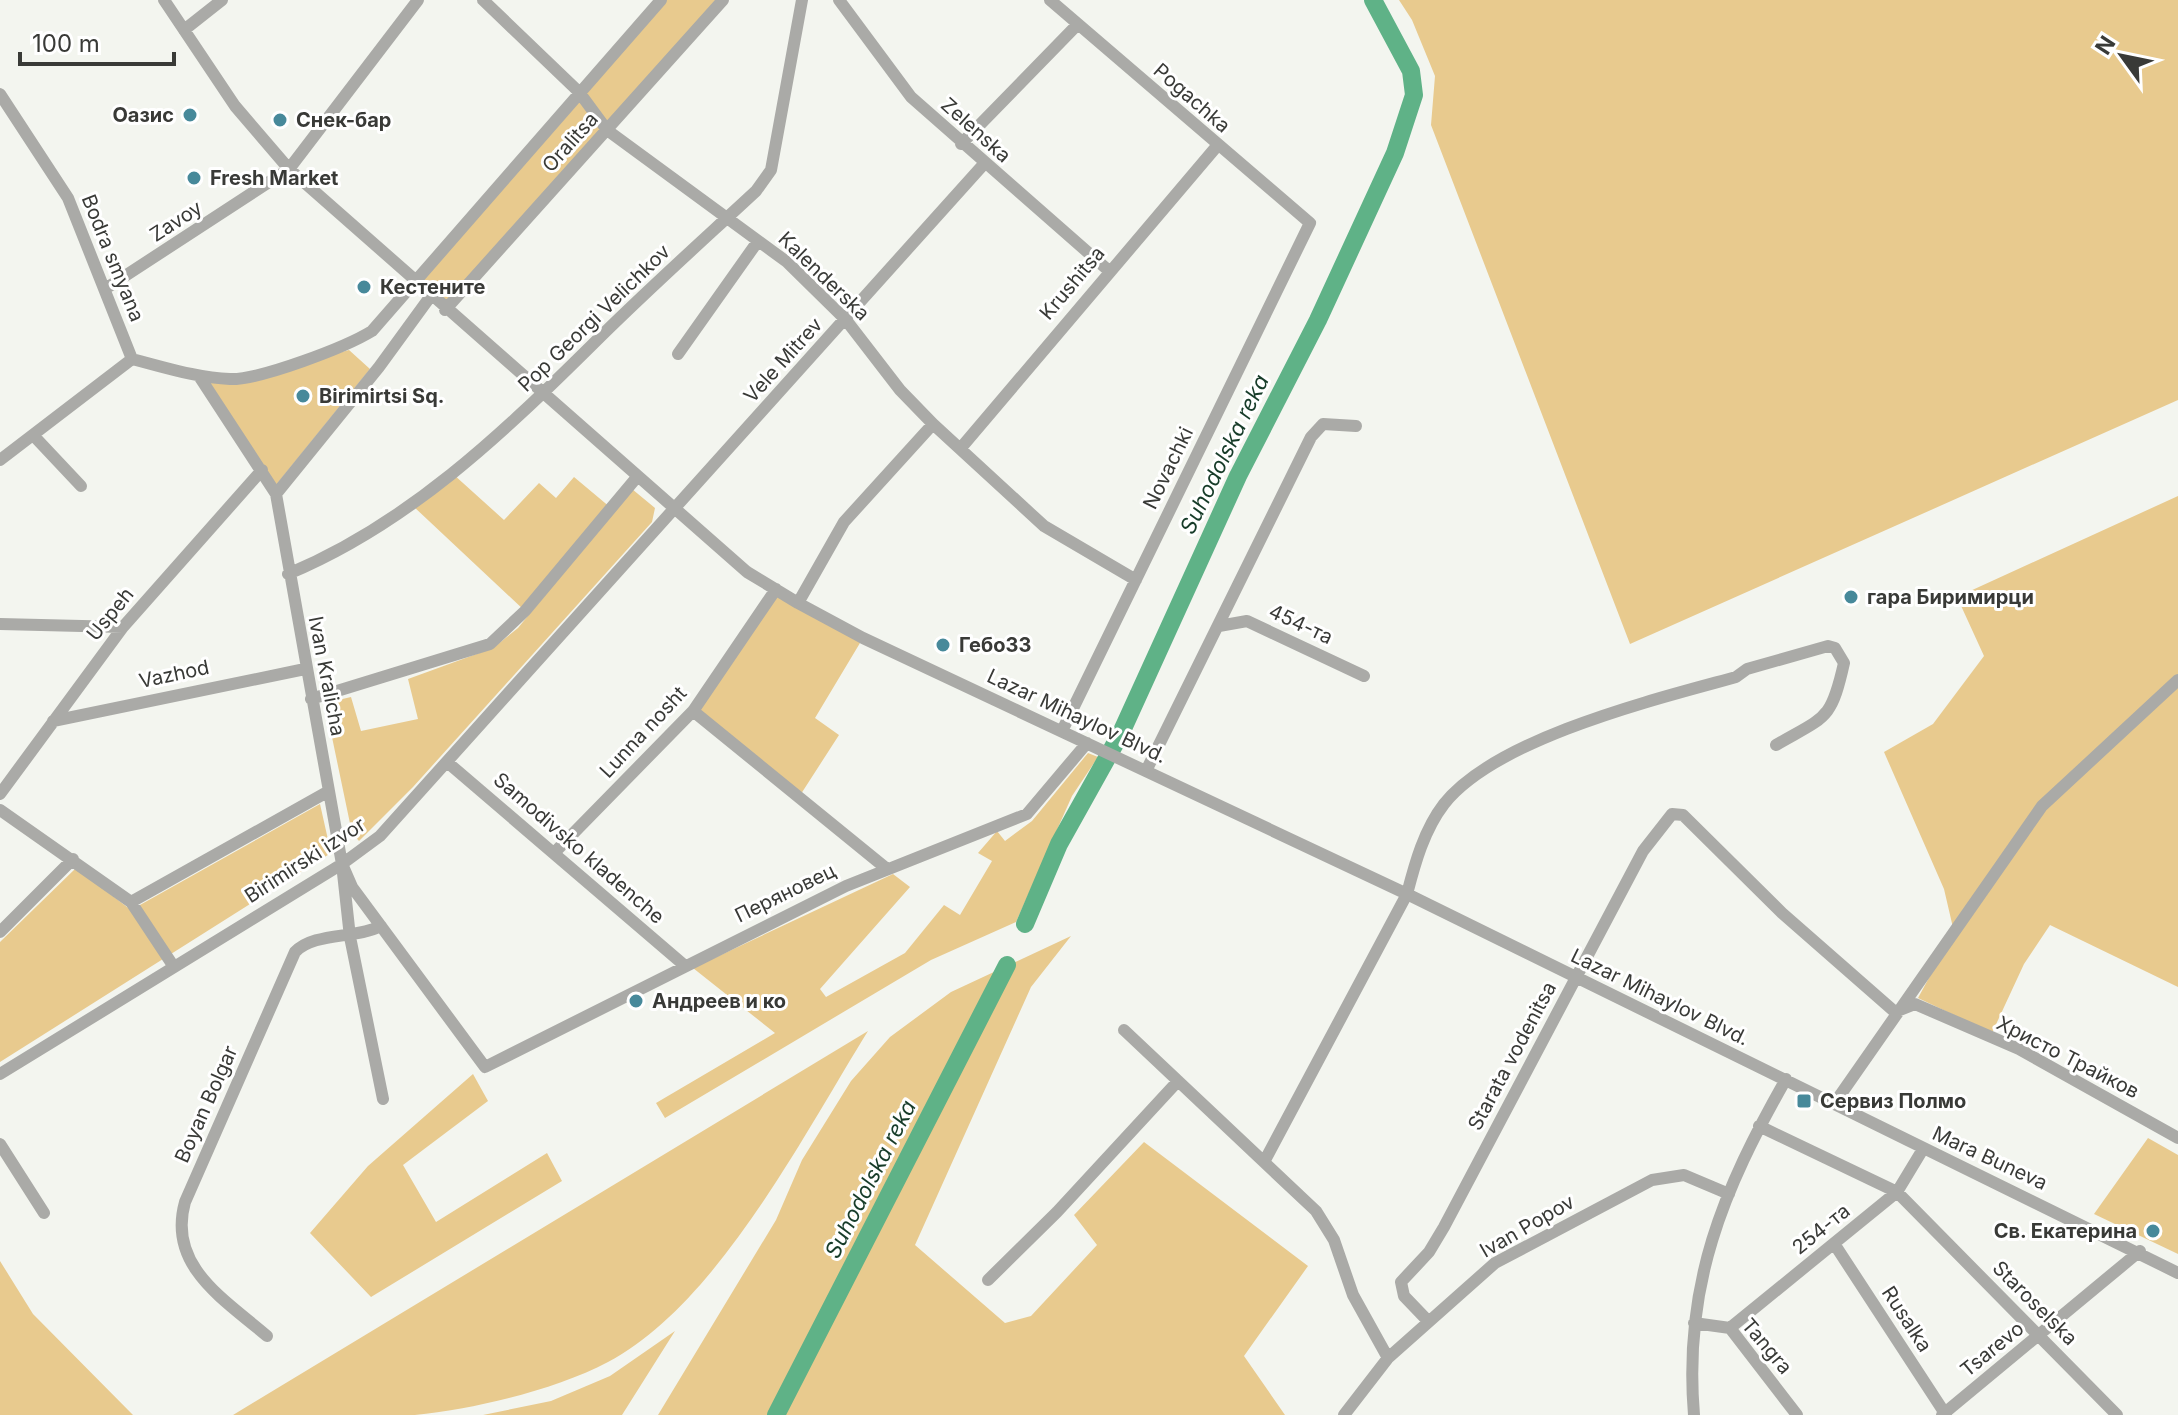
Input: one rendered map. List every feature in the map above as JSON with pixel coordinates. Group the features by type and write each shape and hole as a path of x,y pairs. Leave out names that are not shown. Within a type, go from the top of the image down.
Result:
{"street":[{"name":"Lazar Mihaylov Blvd.","path":"164,0 235,106 289,169 430,297 747,572 863,638 1407,894 1575,980 1786,1079"},
{"path":"184,30 222,0"},
{"name":"Zavoy","path":"105,289 289,169 418,0"},
{"name":"Kalenderska","path":"483,0 579,92 607,130 787,262 846,320 900,390 933,424 1044,526 1136,580"},
{"name":"Oralitsa","path":"372,331 661,0"},
{"name":"Oralitsa","path":"445,310 723,0"},
{"name":"Pop Georgi Velichkov","path":"288,574 320,560 413,506 543,396 756,191 771,170 802,0"},
{"name":"Zelenska","path":"839,0 911,97 983,165 1108,270"},
{"name":"Pogachka","path":"1050,0 1310,223"},
{"path":"961,144 1078,24"},
{"name":"Bodra smyana","path":"0,94 68,198 132,359"},
{"name":"Krushitsa","path":"960,449 1108,270 1217,146"},
{"name":"Vele Mitrev","path":"675,508 983,165"},
{"name":"Novachki","path":"1062,731 1310,223"},
{"path":"678,354 758,241"},
{"path":"199,376 276,494 379,367 390,347 430,297"},
{"path":"0,460 132,359 199,376 234,379 353,343 372,331 390,347"},
{"path":"798,603 844,522 933,424"},
{"path":"1146,771 1311,437 1323,424 1356,426"},
{"path":"33,435 81,486"},
{"name":"Uspeh","path":"0,794 123,627 262,470"},
{"path":"311,699 490,644 525,611 637,477"},
{"name":"Ivan Kralicha","path":"276,494 342,864 350,937 383,1099"},
{"name":"Birimirski izvor","path":"0,1074 342,864 380,836 675,508"},
{"name":"Lunna nosht","path":"554,853 693,711 776,589"},
{"name":"454-та","path":"1219,626 1247,621 1364,676"},
{"path":"0,624 123,627"},
{"path":"1264,1162 1407,894 1418,851 1442,806 1463,783 1500,761 1562,732 1736,677 1747,669 1828,646 1835,648 1844,663 1836,696 1826,716 1776,745"},
{"name":"Vazhod","path":"53,721 305,669"},
{"path":"1834,1104 1895,1012 2042,806 2178,680"},
{"path":"693,711 887,869"},
{"name":"Перяновец","path":"485,1067 846,886 1027,814 1090,744"},
{"name":"Samodivsko kladenche","path":"447,762 684,965"},
{"path":"131,902 329,791"},
{"path":"0,810 131,902 174,967"},
{"name":"Starata vodenitsa","path":"1428,1321 1404,1296 1401,1282 1429,1252 1444,1227 1643,851 1672,814 1683,815 1782,913 1895,1012"},
{"path":"0,932 73,859"},
{"name":"Ivan Kralicha","path":"342,864 352,887 485,1067"},
{"name":"Boyan Bolgar","path":"267,1336 196,1273 179,1223 185,1202 295,952 304,942 350,937 381,926"},
{"name":"Христо Трайков","path":"1895,1012 1915,1004 2019,1049 2178,1138"},
{"path":"1124,1030 1316,1211 1334,1240 1353,1295 1388,1358"},
{"path":"1694,1415 1694,1323 1705,1255 1759,1126 1786,1079"},
{"name":"Mara Buneva","path":"1786,1079 1923,1149 2140,1251 2178,1273"},
{"path":"988,1280 1057,1212 1178,1081"},
{"name":"Staroselska","path":"1759,1126 1897,1192 2117,1415"},
{"path":"0,1144 44,1213"},
{"name":"254-та","path":"1730,1328 1897,1192 1923,1149"},
{"name":"Ivan Popov","path":"1344,1415 1388,1358 1495,1263 1652,1180 1684,1175 1729,1194"},
{"name":"Rusalka","path":"1835,1245 1944,1414"},
{"name":"Tsarevo","path":"1944,1414 2140,1251"},
{"name":"Tangra","path":"1694,1323 1730,1328 1797,1415"}],"shaded area":[{"path":"661,0 723,0 445,310 413,281"},
{"path":"1399,0 2178,0 2178,400 1630,644 1431,125 1435,76 1412,20"},
{"path":"349,350 370,369 276,485 208,380 268,373"},
{"path":"453,474 504,520 539,483 556,498 574,477 611,508 525,611 413,506"},
{"path":"632,489 655,508 652,522 413,787 359,841 352,833 328,718 337,715 334,701 351,697 361,731 418,719 408,679 493,648 518,628"},
{"path":"2178,496 2178,987 2050,925 2024,964 1992,1033 1918,998 1954,932 1944,889 1884,752 1933,724 1984,656 1957,597"},
{"path":"776,589 863,638 815,718 839,735 799,797 693,711"},
{"path":"1088,753 1098,757 1072,796 1016,922 931,960 665,1118 656,1103 775,1033 693,968 893,874 910,887 820,989 826,997 905,953 944,905 960,915 992,861 978,853 997,831 1005,841 1032,821"},
{"path":"320,804 331,853 0,1062 0,942 76,868 131,910"},
{"path":"1071,936 1031,987 915,1245 1005,1323 1031,1316 1097,1245 1074,1215 1144,1142 1308,1266 1244,1356 1285,1415 658,1415 776,1220 802,1160 851,1081 890,1037 951,992"},
{"path":"868,1031 786,1166 721,1259 686,1301 648,1336 608,1362 539,1389 438,1412 415,1415 233,1415"},
{"path":"473,1074 488,1101 403,1165 436,1222 547,1153 562,1181 371,1297 310,1233 368,1166"},
{"path":"2148,1138 2178,1155 2178,1254 2094,1214"},
{"path":"0,1261 33,1314 133,1415 0,1415"},
{"path":"675,1331 622,1415 483,1415 551,1401 610,1376"}],"waterway":[{"name":"Suhodolska reka","path":"1025,924 1059,844 1121,733 1238,476 1318,320 1395,153 1414,95 1411,71 1373,0"},
{"name":"Suhodolska reka","path":"776,1415 1007,965"}],"place":[{"name":"Оазис","path":"190,115"},
{"name":"Снек-бар","path":"280,120"},
{"name":"Fresh Market","path":"194,178"},
{"name":"Кестените","path":"364,287"},
{"name":"Birimirtsi Sq.","path":"303,396"},
{"name":"гара Биримирци","path":"1851,597"},
{"name":"Гебо33","path":"943,645"},
{"name":"Андреев и ко","path":"636,1001"},
{"name":"Сервиз Полмо","path":"1804,1101"},
{"name":"Св. Екатерина","path":"2153,1231"}]}
